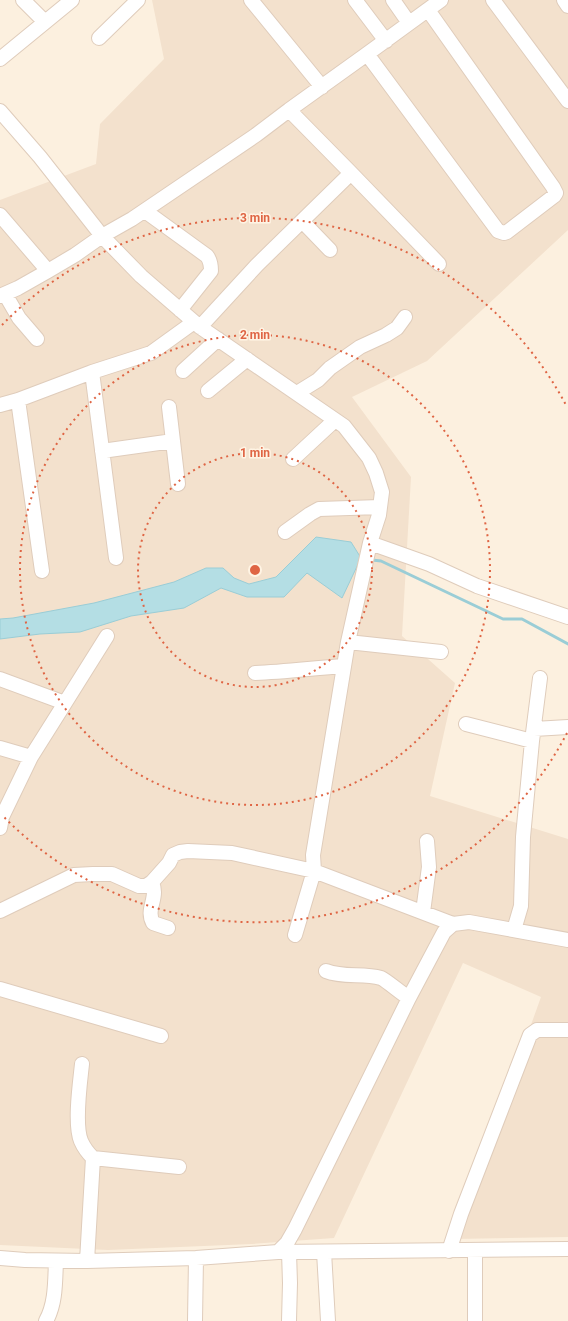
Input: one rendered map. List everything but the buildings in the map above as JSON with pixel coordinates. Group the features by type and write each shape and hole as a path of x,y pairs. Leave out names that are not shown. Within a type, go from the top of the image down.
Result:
{"street":[{"path":"23,0 45,22"},
{"path":"0,59 72,0"},
{"path":"100,38 138,0"},
{"path":"251,0 322,87"},
{"path":"355,0 386,40"},
{"path":"393,0 409,23"},
{"path":"37,339 2,295 76,255 102,236 145,211 256,135 441,0"},
{"path":"493,0 568,101"},
{"path":"564,0 568,6"},
{"path":"367,54 498,231 504,233 507,232 556,193 428,10"},
{"path":"289,110 439,264"},
{"path":"2,117 40,157 102,236 141,276 197,325 344,426 369,458 382,492 379,515 370,543 348,642 314,855 314,871 295,935"},
{"path":"0,405 18,400 92,372 151,353 197,325 351,172"},
{"path":"145,211 209,259 211,271 180,310"},
{"path":"0,215 48,271"},
{"path":"302,221 330,250"},
{"path":"297,393 318,380 330,368 360,346 386,335 397,328 405,317"},
{"path":"183,372 218,339"},
{"path":"208,391 247,359"},
{"path":"92,372 116,558"},
{"path":"18,400 42,571"},
{"path":"169,407 178,484"},
{"path":"293,459 335,420"},
{"path":"102,451 173,441"},
{"path":"285,532 319,509 380,507"},
{"path":"370,543 430,564 477,586 568,617"},
{"path":"0,828 2,817 31,757 107,636"},
{"path":"348,642 441,652"},
{"path":"255,673 344,666"},
{"path":"514,930 521,906 523,837 540,678"},
{"path":"0,679 66,703"},
{"path":"466,724 533,735 568,727"},
{"path":"0,748 31,757"},
{"path":"423,912 429,867 427,841"},
{"path":"0,911 74,875 112,874 139,886 146,886 152,882 173,855 180,852 232,853 314,871 453,924 469,922 568,940"},
{"path":"152,882 154,893 151,904 151,918 153,923 168,928"},
{"path":"289,1321 290,1283 283,1252 409,998 444,932 453,924"},
{"path":"326,971 335,975 373,976 383,979 409,998"},
{"path":"0,989 161,1036"},
{"path":"449,1251 461,1214 530,1035 537,1030 568,1030"},
{"path":"82,1064 78,1122 80,1139 86,1152 93,1158 179,1167"},
{"path":"87,1261 93,1158"},
{"path":"475,1250 475,1321"},
{"path":"0,1258 87,1261 196,1258 283,1252 568,1250"},
{"path":"324,1252 328,1321"},
{"path":"195,1321 196,1258"},
{"path":"46,1321 52,1307 54,1295 56,1261"}],"shaded area":[{"path":"152,0 568,0 568,230 427,361 352,397 411,477 402,636 455,683 430,796 568,839 568,1237 454,1239 541,997 463,963 334,1238 252,1244 108,1250 0,1245 0,200 96,164 100,124 164,59"}],"water":[{"path":"316,537 351,542 361,558 342,598 307,573 284,597 247,597 221,588 184,608 131,616 80,632 40,634 0,639 0,619 94,603 174,582 206,568 223,568 234,578 249,584 276,577"}],"waterway":[{"path":"372,560 381,561 503,619 522,619 568,644"}]}
